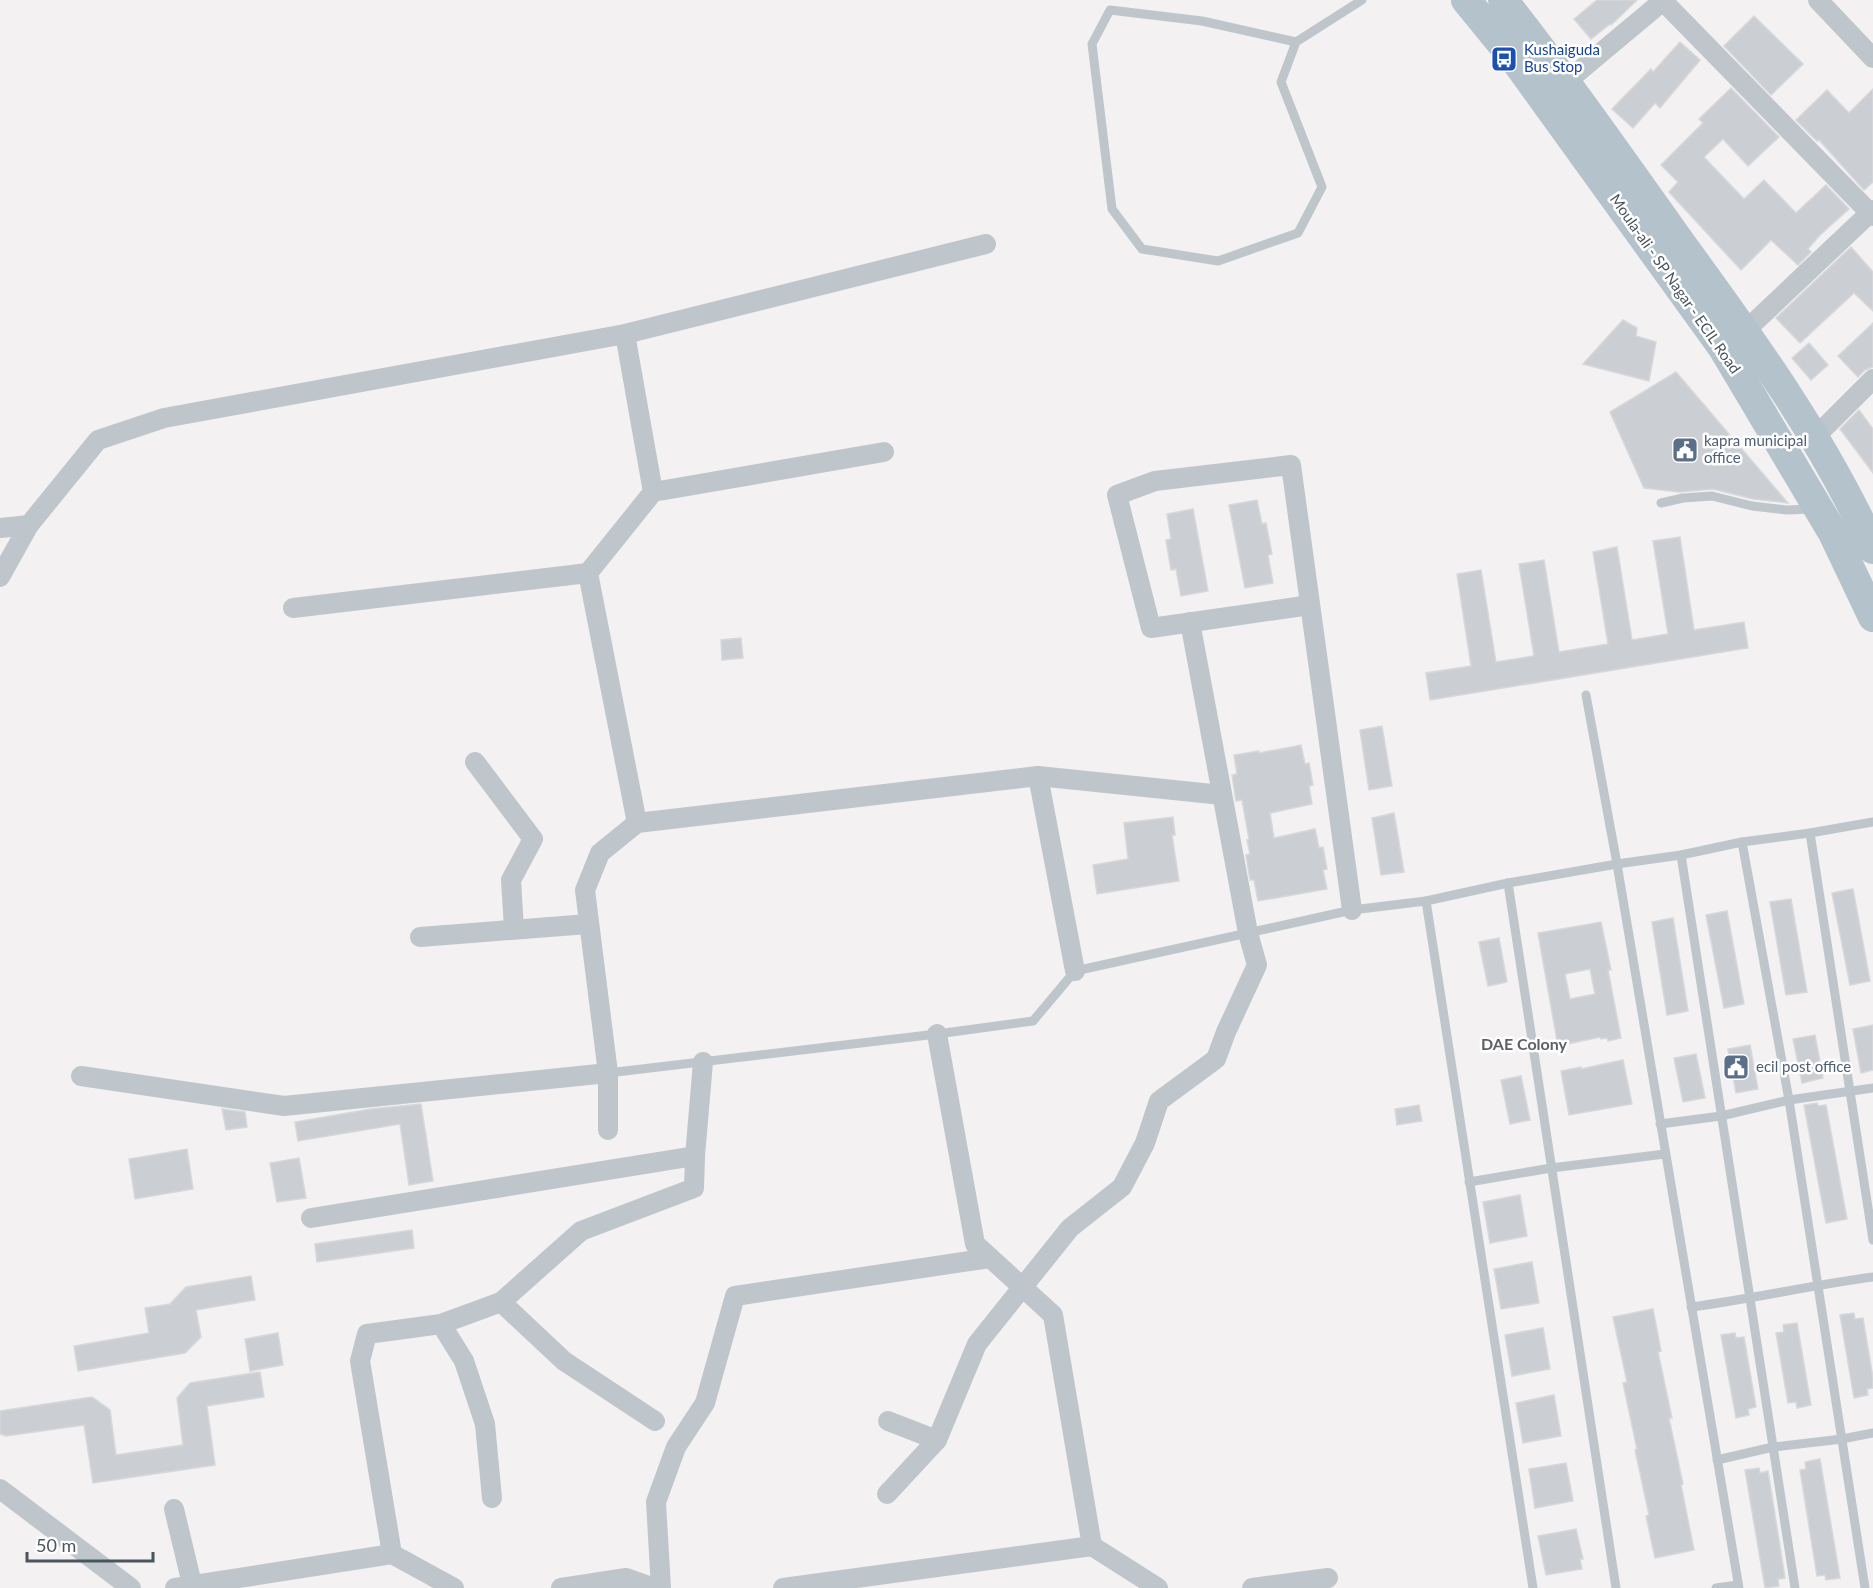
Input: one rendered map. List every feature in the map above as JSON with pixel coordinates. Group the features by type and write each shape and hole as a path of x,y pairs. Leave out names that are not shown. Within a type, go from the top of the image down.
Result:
{"main road":[{"name":"Moula-ali - SP Nagar - ECIL Road","path":"1466,0 1515,60 1723,348 1836,539 1873,617"},
{"name":"Moula-ali - SP Nagar - ECIL Road","path":"1503,0 1566,82 1744,331 1814,438 1859,518 1873,549"}],"street":[{"path":"1566,82 1663,0 1872,213 1744,331"},
{"path":"1818,0 1871,52"},
{"path":"0,577 29,525 98,440 164,418 625,334 986,244"},
{"path":"625,334 652,492"},
{"path":"1814,438 1873,379"},
{"path":"293,608 588,573 652,492 884,452"},
{"path":"1310,605 1151,628 1117,495 1155,481 1291,465 1352,910"},
{"path":"0,528 29,525"},
{"path":"588,573 637,823"},
{"path":"887,1494 937,1440 977,1344 1070,1228 1122,1187 1145,1143 1159,1101 1216,1059 1257,965 1248,933 1190,622"},
{"path":"475,762 533,839 511,880 514,929"},
{"path":"1038,776 1075,971"},
{"path":"608,1130 608,1073 585,890 600,853 637,823 1038,776 1222,795"},
{"path":"420,937 588,924"},
{"path":"937,1034 975,1244 1053,1315 1092,1546"},
{"path":"392,1554 360,1361 367,1334 441,1324 501,1302 580,1231 694,1188 703,1062"},
{"path":"81,1076 284,1106 608,1073"},
{"path":"310,1218 695,1156"},
{"path":"662,1588 656,1502 676,1447 705,1403 735,1296 990,1258"},
{"path":"501,1302 564,1361 655,1421"},
{"path":"441,1324 464,1361 485,1424 492,1498"},
{"path":"888,1421 937,1440"},
{"path":"0,1489 130,1588"},
{"path":"174,1509 187,1587 392,1554 454,1588"},
{"path":"783,1588 839,1584 1092,1546 1158,1588"},
{"path":"561,1588 626,1578 654,1588"},
{"path":"1252,1588 1328,1578"}],"lane":[{"path":"1296,42 1202,21 1110,10 1092,44 1112,209 1142,249 1218,261 1298,234 1322,186 1281,82 1296,42 1362,0"},
{"path":"1661,503 1683,498 1712,496 1752,506 1786,510 1818,509"},
{"path":"1586,695 1617,864 1738,1586 1716,1588"},
{"path":"608,1073 1033,1021 1075,971 1352,910 1426,901 1508,883 1682,855 1742,842 1872,822 1873,833"},
{"path":"1810,833 1873,1240"},
{"path":"1742,842 1789,1100 1865,1588"},
{"path":"1682,855 1795,1588"},
{"path":"1508,883 1617,1588"},
{"path":"1426,901 1533,1588"},
{"path":"1660,1124 1721,1116 1789,1100 1873,1088"},
{"path":"1469,1182 1551,1168 1665,1154"},
{"path":"1691,1307 1750,1299 1817,1284 1873,1277"},
{"path":"1717,1460 1773,1447 1873,1433"}],"building":[{"path":"1597,0 1637,0 1611,25 1591,39 1574,19"},
{"path":"1754,16 1803,64 1771,95 1724,46"},
{"path":"1680,42 1700,60 1660,108 1655,103 1633,128 1612,109 1651,69 1653,72"},
{"path":"1731,88 1779,137 1748,166 1723,139 1704,157 1744,199 1764,180 1796,213 1826,185 1849,209 1819,236 1808,249 1811,252 1798,265 1771,240 1741,270 1669,192 1678,182 1661,165 1703,123 1699,119"},
{"path":"1873,89 1873,182 1864,190 1819,140 1817,141 1796,120 1827,90 1849,113"},
{"path":"1851,247 1873,272 1873,311 1854,293 1800,343 1776,318"},
{"path":"1623,320 1637,328 1636,336 1656,342 1649,381 1583,364"},
{"path":"1873,323 1873,367 1865,370 1858,377 1838,356"},
{"path":"1809,343 1828,365 1811,380 1792,358"},
{"name":"kapra municipal office","path":"1676,372 1788,503 1753,499 1713,489 1679,492 1644,488 1610,412"},
{"path":"1859,410 1873,429 1873,473 1840,429"},
{"path":"1257,500 1262,524 1266,523 1272,554 1268,555 1273,583 1245,588 1229,505"},
{"path":"1193,509 1208,591 1181,596 1176,569 1171,570 1166,540 1171,539 1167,514"},
{"path":"1680,537 1694,630 1744,622 1748,648 1430,700 1426,673 1471,666 1457,574 1481,570 1496,662 1534,656 1519,564 1544,560 1559,652 1608,644 1593,552 1617,547 1632,640 1668,634 1653,541"},
{"path":"741,638 743,658 722,660 721,640"},
{"path":"1382,726 1392,786 1369,790 1360,730"},
{"path":"1301,745 1305,764 1309,763 1313,785 1309,786 1312,804 1270,813 1274,838 1315,829 1319,848 1323,847 1327,869 1323,870 1327,889 1258,901 1254,880 1250,880 1246,855 1250,854 1247,840 1249,839 1242,800 1236,801 1232,775 1237,774 1234,755"},
{"path":"1394,813 1404,872 1381,875 1372,818"},
{"path":"1173,817 1175,835 1172,835 1179,881 1097,894 1093,865 1128,859 1124,823"},
{"path":"1853,889 1870,981 1850,985 1832,893"},
{"path":"1791,899 1807,992 1786,995 1770,902"},
{"path":"1727,911 1744,1004 1724,1008 1706,915"},
{"path":"1673,918 1688,1011 1667,1015 1652,922"},
{"path":"1601,922 1621,1038 1608,1041 1607,1038 1601,1039 1600,1037 1558,1046 1538,933","holes":["1590,969 1595,994 1570,999 1565,974"]},
{"path":"1499,938 1507,982 1488,986 1479,942"},
{"path":"1873,1025 1873,1070 1861,1073 1853,1029"},
{"path":"1815,1035 1823,1078 1802,1083 1793,1039"},
{"path":"1750,1045 1758,1089 1736,1093 1728,1049"},
{"path":"1696,1054 1705,1098 1683,1102 1674,1058"},
{"path":"1623,1060 1632,1104 1569,1115 1561,1071"},
{"path":"1521,1076 1530,1120 1510,1124 1501,1080"},
{"path":"1817,1103 1818,1106 1826,1105 1847,1219 1826,1223 1804,1105"},
{"path":"421,1104 433,1181 409,1185 400,1124 298,1141 295,1122 371,1109"},
{"path":"1419,1105 1422,1121 1397,1125 1395,1109"},
{"path":"222,1109 245,1112 247,1127 226,1130"},
{"path":"187,1149 193,1189 135,1199 129,1159"},
{"path":"299,1158 306,1198 277,1202 270,1163"},
{"path":"1520,1195 1527,1236 1490,1243 1483,1202"},
{"path":"412,1230 414,1248 317,1262 315,1244"},
{"path":"1532,1262 1539,1303 1501,1309 1494,1269"},
{"path":"251,1276 255,1300 196,1310 201,1337 185,1353 78,1371 74,1346 149,1333 145,1308 170,1304 186,1287"},
{"path":"1653,1309 1661,1351 1658,1352 1672,1418 1669,1418 1694,1550 1655,1558 1646,1516 1649,1515 1635,1450 1637,1449 1623,1383 1627,1382 1613,1317"},
{"path":"1854,1313 1855,1319 1863,1318 1873,1388 1867,1389 1868,1395 1854,1398 1840,1315"},
{"path":"1797,1323 1811,1405 1797,1408 1796,1402 1788,1403 1776,1333 1784,1332 1783,1325"},
{"path":"1543,1328 1550,1369 1512,1376 1505,1335"},
{"path":"278,1333 283,1365 250,1371 245,1339"},
{"path":"1735,1333 1736,1338 1744,1337 1756,1407 1748,1409 1749,1415 1736,1418 1721,1335"},
{"path":"260,1372 264,1397 207,1406 215,1465 93,1483 84,1425 6,1436 0,1434 0,1411 92,1397 110,1410 116,1455 183,1445 177,1398 190,1383"},
{"path":"1554,1395 1561,1436 1523,1443 1516,1403"},
{"path":"1820,1459 1840,1578 1826,1580 1825,1575 1817,1576 1800,1470 1806,1469 1805,1462"},
{"path":"1566,1463 1573,1501 1535,1508 1529,1469"},
{"path":"1759,1468 1760,1473 1768,1471 1785,1578 1778,1579 1779,1586 1765,1588 1745,1470"},
{"path":"1576,1529 1583,1559 1580,1559 1582,1569 1546,1575 1538,1536"}],"place":[{"name":"Kushaiguda Bus Stop","path":"1504,59"},
{"name":"kapra municipal office","path":"1685,450"},
{"name":"ecil post office","path":"1736,1067"}],"district":[{"name":"DAE Colony","path":"1524,1044"}]}
